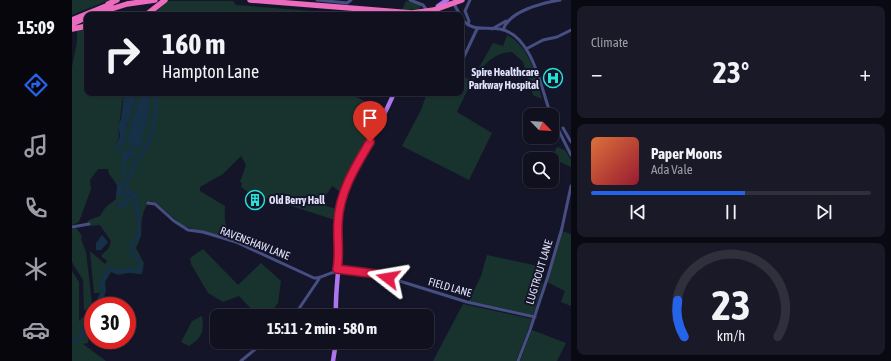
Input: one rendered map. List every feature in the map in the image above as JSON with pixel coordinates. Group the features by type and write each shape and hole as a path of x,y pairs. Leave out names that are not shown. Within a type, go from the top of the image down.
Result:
{"highway":[{"path":"89,12 117,0"},
{"path":"100,7 128,0"},
{"path":"102,12 127,4 155,0"},
{"path":"151,12 158,8 165,0"},
{"path":"250,0 388,12"},
{"path":"430,12 454,1 462,0"},
{"path":"72,20 84,14"},
{"path":"72,24 84,18"},
{"path":"72,29 84,27"}],"main road":[{"path":"436,8 447,0"},
{"path":"336,309 338,214 344,190 382,122 393,96"},
{"path":"333,361 335,349"}],"street":[{"path":"317,0 347,4 351,0"},
{"path":"410,0 423,5 427,12"},
{"path":"468,25 469,21 465,11 470,0"},
{"path":"492,28 532,8 560,0"},
{"path":"454,1 459,12"},
{"path":"503,30 506,23 511,18"},
{"path":"464,21 468,25 477,29 492,28 503,30 515,37 526,49 533,63 549,108"},
{"path":"464,56 477,29"},
{"path":"526,49 543,40 557,37 571,30"},
{"path":"565,129 571,142"},
{"path":"559,130 571,155"},
{"name":"LUGTROUT LANE","path":"518,361 535,317 562,228 571,186"},
{"name":"RAVENSHAW LANE","path":"148,203 155,204 174,221 188,230 236,242 319,279"},
{"path":"72,226 89,224"},
{"path":"299,309 319,279 337,271"},
{"name":"FIELD LANE","path":"337,271 377,274 467,302 535,317"},
{"path":"241,361 256,349"}],"green space":[{"path":"72,0 109,0 72,15"},
{"path":"167,1 233,1 236,5 326,12 156,12"},
{"path":"406,1 422,5 419,9 402,10"},
{"path":"84,30 84,96 123,96 116,145 126,140 126,128 137,96 354,96 384,110 357,156 341,192 332,186 326,195 326,206 337,209 335,220 248,192 241,187 242,183 240,182 246,165 241,156 223,174 200,187 200,191 225,206 226,224 234,241 183,226 156,203 151,201 146,206 142,218 139,242 136,248 144,263 142,274 128,273 118,275 111,272 105,282 104,297 98,297 100,293 94,293 90,251 105,264 107,261 101,256 109,248 111,241 100,225 90,226 86,224 89,220 100,216 105,208 116,199 117,186 109,174 108,169 98,169 90,180 91,189 79,222 72,225 72,67 77,31"},
{"path":"507,35 515,40 527,54 542,99 533,95 523,62 512,52 493,58 485,65 478,73 466,93 457,112 492,133 469,180 402,146 421,110 426,96 464,96 464,77 472,80 493,43 503,46"},
{"path":"557,147 565,150 571,160 571,167 559,162 559,152 554,152"},
{"path":"76,228 82,236 81,239 86,252 91,297 84,297 84,311 83,280 72,262 72,229"},
{"path":"562,231 571,234 571,306 561,302 565,291 547,282"},
{"path":"203,249 238,285 261,263 281,281 278,303 273,309 251,309 239,296 223,302 208,293 191,264 190,258"},
{"path":"487,255 538,266 535,281 543,283 533,315 469,301 481,276"},
{"path":"72,271 79,282 79,321 84,316 84,349 90,349 106,361 72,361"},
{"path":"463,304 532,319 516,361 433,361"},
{"path":"202,316 203,326 200,337 189,346 181,342 192,321"},
{"path":"532,330 566,343 557,361 520,361"}],"water":[{"path":"124,96 137,96 126,128 126,140 119,151 116,152 116,145 120,136 118,127 121,119"},
{"path":"141,96 150,96 148,120 141,139 144,140 141,148 127,144 131,125"},
{"path":"131,147 135,150 135,155 125,163 126,175 123,176 121,172 122,152"},
{"path":"124,178 123,189 133,202 120,208 117,205 118,201 127,199 123,194 116,199 117,186"},
{"path":"102,235 108,242 101,250 96,250 96,243"}],"waterway":[{"path":"72,343 81,338 88,313 93,305 99,301 104,290 101,284 109,269 119,272 130,270 139,272 141,263 133,253 132,242 139,236 137,203 135,195 129,193 127,182 132,174 135,163 145,150 150,140 158,96"},
{"path":"72,328 84,327"}],"place":[{"name":"Spire Healthcare Parkway Hospital","path":"553,78"},
{"name":"Old Berry Hall","path":"255,200"}],"route":[{"path":"370,142 347,182 340,204 338,214 339,260 337,269 377,274 388,278"}]}
